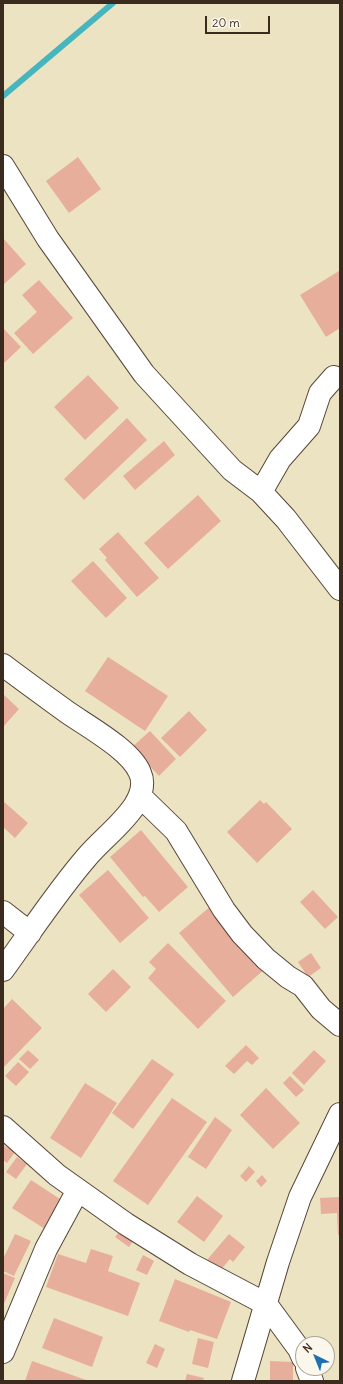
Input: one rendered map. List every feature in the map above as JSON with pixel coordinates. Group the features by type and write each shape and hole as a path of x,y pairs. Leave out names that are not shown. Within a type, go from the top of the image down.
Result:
{"street":[{"path":"3,166 48,238 144,374 232,470 261,492 286,519 340,589"},
{"path":"261,492 280,459 309,426 320,394 334,377"},
{"path":"3,666 119,749 135,765 141,774 142,786 140,796 127,816 87,857 3,970"},
{"path":"140,796 176,831 224,910 242,934 266,959 288,977 303,986 321,1009 340,1025"},
{"path":"3,912 30,933"},
{"path":"243,1381 278,1262 300,1197 340,1114"},
{"path":"3,1127 58,1176 126,1224 190,1264 266,1304 295,1344"},
{"path":"3,1352 46,1249 78,1190"}],"building":[{"path":"78,157 101,189 69,213 46,181"},
{"path":"3,238 26,264 3,285"},
{"path":"339,271 340,328 326,337 300,295"},
{"path":"39,280 73,318 33,354 14,333 37,312 22,295"},
{"path":"3,328 21,347 3,364"},
{"path":"88,375 119,408 85,440 54,407"},
{"path":"127,418 147,440 84,500 64,479"},
{"path":"164,441 175,455 135,490 123,476"},
{"path":"198,495 221,521 168,569 144,543"},
{"path":"118,532 159,578 137,597 105,560 107,558 99,549"},
{"path":"93,561 127,598 106,618 71,581"},
{"path":"108,657 168,696 145,731 85,691"},
{"path":"3,694 19,709 3,727"},
{"path":"189,711 207,730 180,757 161,738"},
{"path":"150,731 176,759 159,776 132,747"},
{"path":"260,800 264,804 266,802 292,829 257,863 227,832"},
{"path":"3,801 28,823 15,838 3,827"},
{"path":"141,830 188,887 159,912 145,896 143,897 110,857"},
{"path":"108,870 149,918 120,943 79,895"},
{"path":"313,890 338,917 325,929 300,902"},
{"path":"212,905 266,968 233,997 179,933"},
{"path":"168,943 226,1001 198,1029 148,978 156,969 149,962"},
{"path":"311,953 321,968 308,977 298,962"},
{"path":"113,969 131,987 106,1012 88,994"},
{"path":"12,999 42,1028 3,1068 3,1009"},
{"path":"246,1045 259,1058 252,1065 247,1061 234,1074 225,1066"},
{"path":"28,1050 39,1060 30,1069 19,1059"},
{"path":"314,1050 326,1061 304,1085 292,1073"},
{"path":"152,1059 174,1074 133,1129 112,1113"},
{"path":"18,1062 29,1072 16,1086 5,1076"},
{"path":"290,1076 304,1090 296,1097 283,1083"},
{"path":"85,1083 117,1103 81,1158 50,1138"},
{"path":"266,1088 300,1123 273,1149 240,1115"},
{"path":"172,1098 207,1122 148,1205 113,1181"},
{"path":"215,1117 232,1130 206,1169 188,1157"},
{"path":"3,1145 15,1152 7,1163 3,1160"},
{"path":"17,1157 27,1164 16,1179 6,1172"},
{"path":"249,1166 255,1172 246,1182 240,1176"},
{"path":"262,1175 267,1181 261,1187 256,1181"},
{"path":"31,1180 63,1201 45,1229 12,1208"},
{"path":"197,1196 223,1216 204,1242 177,1222"},
{"path":"340,1197 340,1235 338,1235 337,1213 321,1214 320,1198"},
{"path":"121,1229 135,1238 129,1247 115,1237"},
{"path":"15,1234 31,1241 14,1276 3,1271 3,1259"},
{"path":"229,1234 245,1247 233,1262 230,1259 220,1271 207,1260"},
{"path":"91,1249 113,1256 108,1271 140,1283 128,1316 46,1287 58,1254 86,1263"},
{"path":"143,1255 154,1261 147,1275 136,1270"},
{"path":"3,1273 15,1278 3,1306"},
{"path":"175,1279 231,1302 217,1339 190,1330 189,1332 159,1321"},
{"path":"54,1318 103,1337 92,1367 42,1348"},
{"path":"198,1338 214,1342 208,1368 192,1364"},
{"path":"155,1344 165,1349 157,1368 146,1363"},
{"path":"32,1361 89,1381 25,1381"},
{"path":"270,1361 293,1362 293,1381 270,1381"},
{"path":"187,1374 204,1378 203,1381 185,1381"}],"waterway":[{"path":"3,96 113,3"}]}
